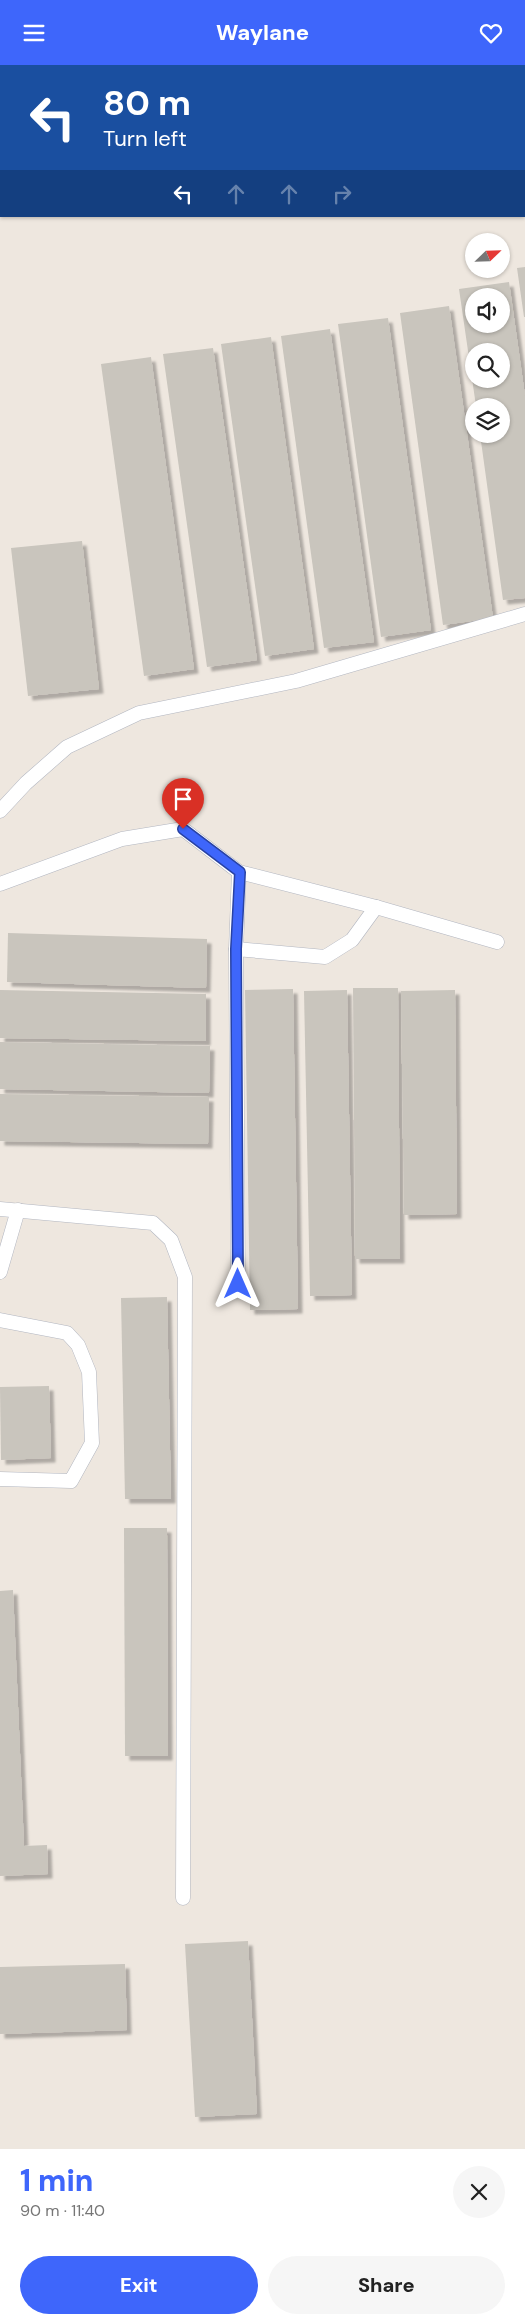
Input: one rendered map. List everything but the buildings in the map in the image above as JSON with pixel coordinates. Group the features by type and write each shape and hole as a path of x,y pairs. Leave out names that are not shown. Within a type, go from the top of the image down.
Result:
{"lane":[{"path":"0,811 26,783 67,747 139,713 296,681 525,614"},
{"path":"0,884 122,839 183,829 240,872 376,907 497,942"},
{"path":"238,1284 236,949 240,872"},
{"path":"236,949 324,957 352,941 376,907"},
{"path":"0,1209 153,1223 171,1240 185,1277 183,1898"},
{"path":"0,1272 18,1210"},
{"path":"0,1320 67,1333 78,1345 89,1372 92,1443 71,1481 0,1479"}],"route":[{"path":"183,829 240,872 236,949 238,1284"}]}
